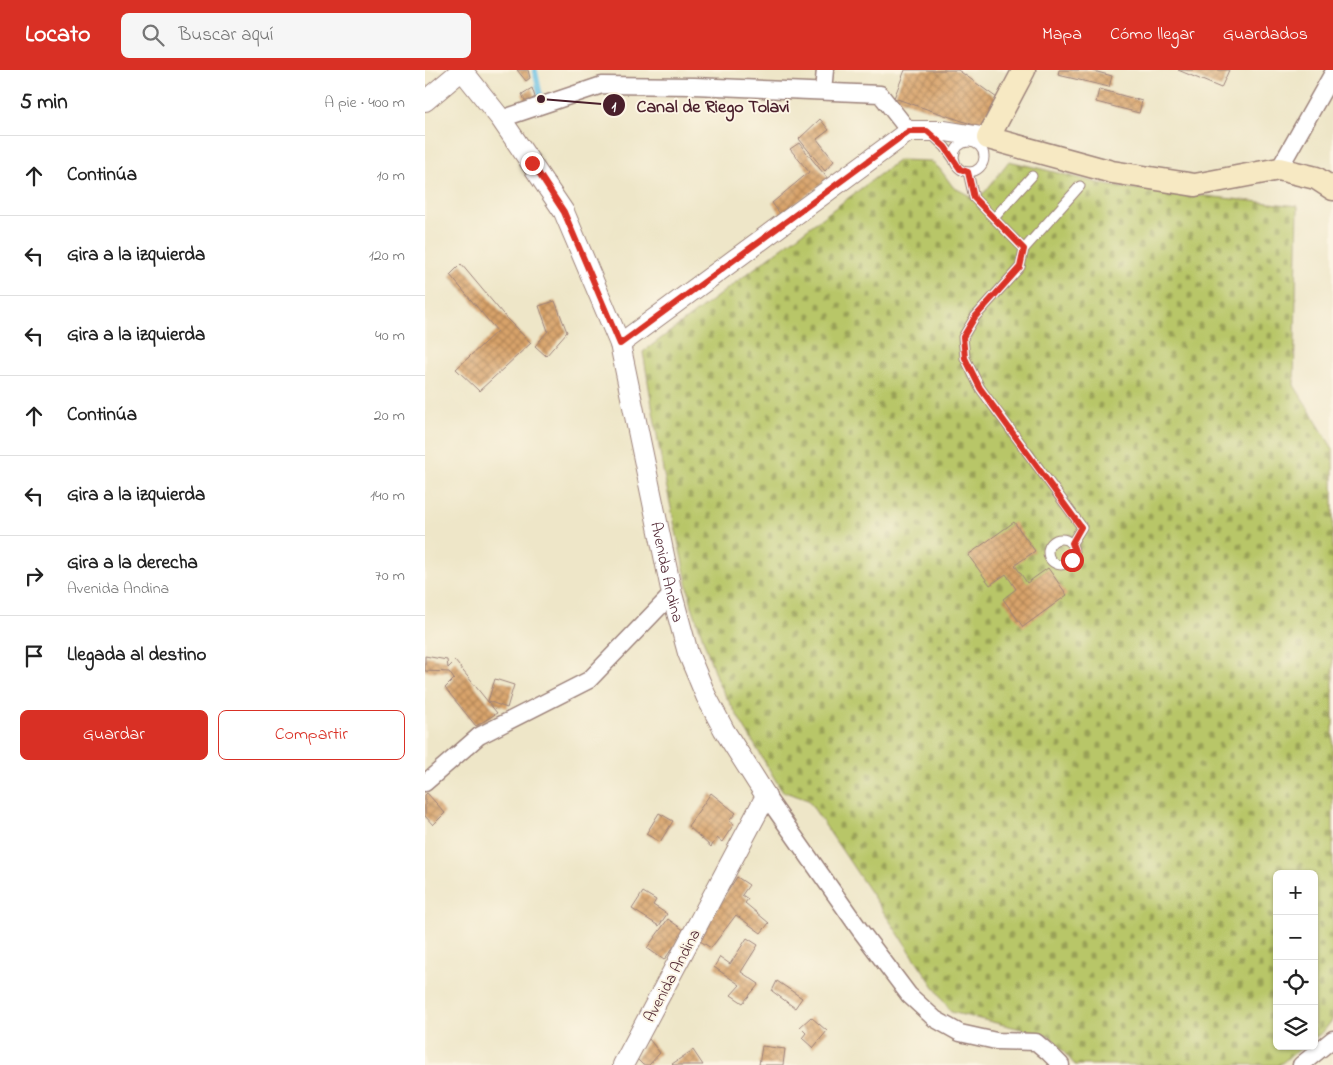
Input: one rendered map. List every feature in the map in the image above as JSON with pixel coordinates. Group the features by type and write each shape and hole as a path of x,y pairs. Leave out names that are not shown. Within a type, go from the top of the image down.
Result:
{"main road":[{"path":"1024,70 979,145 1112,172 1195,185 1279,169 1316,178 1333,189"}],"street":[{"path":"425,101 462,70"},
{"name":"Avenida Andina","path":"462,70 501,119 564,212 620,344 673,594 688,653 705,696 767,796 623,1065"},
{"path":"823,91 825,70"},
{"path":"1279,169 1333,73"},
{"path":"501,119 602,85 693,86 880,94 918,131"},
{"path":"620,344 918,131 945,130 979,145"},
{"path":"425,783 479,736 589,680 673,594"},
{"path":"767,796 860,930 909,995 935,1019 960,1033 996,1041 1035,1042 1061,1065"},
{"path":"1301,1065 1333,1039"}],"lane":[{"path":"918,131 945,147 960,169 968,172 978,169 984,161 979,145 958,147 955,151 955,161"},
{"path":"968,172 974,198 1024,249"},
{"path":"994,218 1031,176"},
{"path":"1072,543 1081,527 980,388 965,358 963,337 975,317 1020,267 1024,249 1081,186"}],"green space":[{"path":"899,160 931,161 940,169 953,187 974,198 985,192 1009,161 1111,186 1298,206 1294,385 1333,449 1333,1019 1323,1032 1318,1035 1318,870 1273,870 1273,1050 1299,1050 1279,1065 1075,1065 1050,1036 951,1012 808,800 782,791 718,683 692,606 663,470 643,352"}],"building":[{"path":"517,70 528,70 530,78 526,81"},
{"path":"905,70 958,70 997,98 980,127 894,98"},
{"path":"1059,70 1090,70 1112,76 1109,87 1058,75"},
{"path":"1178,70 1229,70 1221,88"},
{"path":"532,88 535,97 526,103 522,94"},
{"path":"1099,89 1142,101 1139,113 1096,102"},
{"path":"820,119 829,130 817,139 834,161 825,171 799,139"},
{"path":"799,143 828,179 781,215 772,203 809,172 790,149"},
{"path":"461,264 508,320 531,343 479,391 456,369 497,331 450,275"},
{"path":"555,301 567,332 546,356 535,346 548,331 539,306"},
{"path":"1014,522 1035,551 1015,565 1027,583 1048,568 1067,595 1023,627 1003,599 1016,589 1006,574 990,585 968,555"},
{"path":"425,656 447,660 448,668 455,661 497,713 476,726 445,688 454,679 449,672 425,671"},
{"path":"495,679 514,685 507,708 488,701"},
{"path":"427,793 445,813 433,825 425,816 425,795"},
{"path":"711,793 736,813 729,821 734,824 722,842 717,838 711,847 688,826"},
{"path":"659,813 673,821 660,842 646,834"},
{"path":"737,877 749,885 742,895 748,899 745,903 769,923 761,933 736,915 711,948 697,939"},
{"path":"643,892 656,900 653,905 667,914 659,926 632,909"},
{"path":"668,919 685,931 664,960 647,948"},
{"path":"747,938 758,945 741,972 759,984 743,1003 731,995 740,985 714,967 720,957 730,964"},
{"path":"777,981 802,998 795,1008 772,991"},
{"path":"811,1017 827,1031 813,1048 802,1038 806,1033 800,1027"},
{"path":"649,1039 660,1053 649,1065 643,1065 636,1058"},
{"path":"762,1046 785,1049 783,1065 759,1065"},
{"path":"693,1050 703,1065 672,1064"}],"waterway":[{"path":"535,70 541,99 538,104"}],"place":[{"name":"Canal de Riego Tolavi","path":"541,99"}],"route":[{"path":"532,163 564,212 620,344 909,131 927,131 945,147 960,169 968,172 974,198 1024,249 1020,267 975,317 963,337 965,358 980,388 1081,527 1072,543 1075,551 1072,560"}]}
